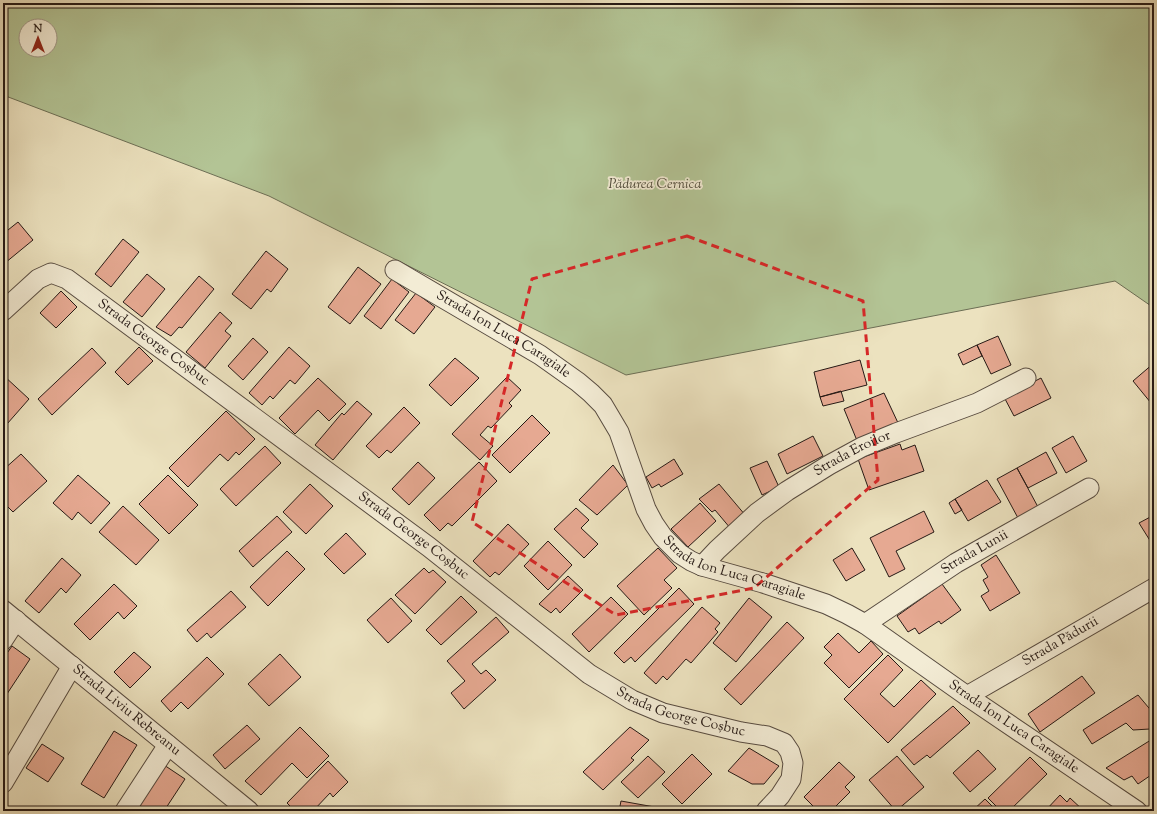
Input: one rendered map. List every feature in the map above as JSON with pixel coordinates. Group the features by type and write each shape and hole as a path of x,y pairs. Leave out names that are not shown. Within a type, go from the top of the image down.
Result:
{"street":[{"name":"Strada Ion Luca Caragiale","path":"395,270 540,354 591,393 603,405 619,432 646,509 654,524 663,537 680,554 702,566 730,573 826,604 865,624 967,696 1137,811"},
{"name":"Strada George Coșbuc","path":"3,311 38,278 51,273 66,278 429,547 589,674 632,700 662,713 741,732 767,736 784,743 790,752 793,763 791,779 780,796 766,811"},
{"name":"Strada Eroilor","path":"702,566 757,513 787,491 829,465 862,447 977,403 1026,378"},
{"name":"Strada Lunii","path":"865,624 956,563 1089,488"},
{"name":"Strada Pădurii","path":"967,696 1154,588"},
{"path":"3,640 9,615"},
{"name":"Strada Liviu Rebreanu","path":"9,615 249,811"},
{"path":"3,783 72,666"},
{"path":"125,811 168,745"}],"highlighted area":[{"path":"687,236 863,301 878,480 754,588 616,615 472,522 532,279"}],"green space":[{"name":"Pădurea Cernica","path":"3,3 1154,3 1154,308 1115,281 626,375 269,196 3,95"}],"building":[{"path":"18,222 33,240 5,263 3,261 3,234"},
{"path":"123,239 139,252 111,287 95,274"},
{"path":"266,251 288,269 271,292 267,289 251,309 232,294"},
{"path":"358,267 381,284 350,324 328,307"},
{"path":"147,274 165,289 142,317 123,302"},
{"path":"199,276 214,289 182,328 179,327 171,336 156,327"},
{"path":"392,279 409,292 381,329 364,316"},
{"path":"61,291 77,307 56,328 40,313"},
{"path":"416,293 435,307 414,334 395,320"},
{"path":"220,312 232,323 225,331 231,336 205,368 186,352"},
{"path":"998,336 1011,365 991,374 977,345"},
{"path":"253,338 268,352 243,380 228,366"},
{"path":"977,345 982,356 963,365 958,354"},
{"path":"139,347 153,361 128,385 115,372"},
{"path":"289,347 310,366 295,384 290,380 273,399 270,396 262,405 249,393"},
{"path":"92,348 106,363 52,415 38,399"},
{"path":"455,358 479,378 451,406 429,385"},
{"path":"860,360 867,385 820,397 814,372"},
{"path":"1154,363 1154,400 1151,403 1133,381"},
{"path":"3,375 29,399 7,424 3,420"},
{"path":"507,377 521,390 509,403 512,406 491,428 488,426 480,435 493,446 480,460 452,434"},
{"path":"318,378 346,404 329,421 318,410 295,434 279,418"},
{"path":"1041,378 1051,398 1014,416 1004,397"},
{"path":"841,391 844,401 823,406 820,397"},
{"path":"884,393 899,425 858,443 844,409"},
{"path":"357,401 372,414 333,460 315,445 342,413 344,415"},
{"path":"404,407 420,423 391,453 387,450 379,458 366,446"},
{"path":"226,411 255,439 239,455 236,452 228,461 220,454 188,487 169,468"},
{"path":"532,415 550,433 510,473 492,455"},
{"path":"813,436 823,456 787,474 778,454"},
{"path":"1073,436 1087,461 1066,473 1052,448"},
{"path":"900,444 902,450 915,445 924,471 869,490 858,459"},
{"path":"265,446 281,463 236,506 220,489"},
{"path":"1046,452 1057,473 1028,488 1017,468"},
{"path":"21,454 47,481 13,512 3,502 3,470"},
{"path":"674,459 683,474 661,487 659,484 652,488 646,477"},
{"path":"767,461 779,487 762,495 750,468"},
{"path":"418,462 435,478 409,505 392,489"},
{"path":"479,462 497,481 452,526 448,523 440,531 424,515"},
{"path":"613,465 628,485 597,515 579,500"},
{"path":"1017,468 1038,507 1018,518 997,479"},
{"path":"78,475 110,503 91,524 78,512 72,520 53,503"},
{"path":"168,475 198,505 169,534 139,504"},
{"path":"987,480 1001,502 968,521 955,499"},
{"path":"310,484 333,506 306,534 283,512"},
{"path":"719,484 746,516 731,529 715,510 712,512 699,499"},
{"path":"955,499 962,510 955,514 949,503"},
{"path":"700,503 716,521 688,547 671,529"},
{"path":"123,506 159,540 136,565 99,532"},
{"path":"576,508 589,520 581,528 598,544 584,558 554,529"},
{"path":"924,511 934,532 896,551 905,569 889,577 870,538"},
{"path":"1154,515 1154,547 1139,523"},
{"path":"277,516 292,532 253,567 239,551"},
{"path":"508,524 529,544 499,575 495,572 490,577 473,561"},
{"path":"346,533 366,554 344,574 324,554"},
{"path":"548,541 572,565 548,590 524,566"},
{"path":"658,548 677,568 664,580 672,588 644,615 617,586"},
{"path":"852,548 865,570 846,581 833,560"},
{"path":"287,551 305,569 268,606 250,587"},
{"path":"996,555 1020,593 990,611 981,596 989,591 983,580 988,577 981,565"},
{"path":"62,558 81,575 66,593 61,588 39,613 25,601"},
{"path":"424,568 429,573 433,570 446,582 415,614 395,595"},
{"path":"568,576 583,590 560,613 556,608 551,613 539,604"},
{"path":"114,584 137,606 124,619 118,612 90,640 74,624"},
{"path":"942,584 961,610 941,624 939,621 919,634 915,628 908,632 897,616"},
{"path":"679,588 694,604 635,662 631,657 624,663 614,653"},
{"path":"231,591 246,607 211,638 207,633 197,642 187,630"},
{"path":"461,596 477,612 441,645 426,630"},
{"path":"611,597 628,614 589,652 572,634"},
{"path":"391,598 412,621 388,643 367,620"},
{"path":"749,598 772,617 736,662 713,643"},
{"path":"702,607 720,623 715,629 718,632 691,663 686,659 667,680 663,676 656,684 644,673"},
{"path":"496,617 509,632 472,664 481,674 486,670 496,680 464,709 451,693 465,681 447,661"},
{"path":"787,622 804,638 741,705 724,689"},
{"path":"838,633 859,653 871,641 883,654 849,688 824,663 832,655 824,647"},
{"path":"12,646 30,659 3,700 3,659"},
{"path":"134,652 151,667 130,688 114,672"},
{"path":"280,654 301,677 269,706 248,684"},
{"path":"888,655 903,670 880,694 894,707 921,680 936,694 888,743 844,699"},
{"path":"207,657 224,674 188,709 181,702 171,712 161,701"},
{"path":"1082,676 1095,693 1040,732 1028,714"},
{"path":"1138,695 1154,714 1154,727 1150,729 1133,730 1126,723 1092,744 1083,730"},
{"path":"953,706 970,723 930,758 927,755 914,765 901,750"},
{"path":"247,725 260,739 225,769 213,755"},
{"path":"300,727 329,756 307,778 292,763 261,795 245,781"},
{"path":"630,727 649,740 631,758 634,760 603,790 583,772"},
{"path":"114,731 137,745 104,798 81,784"},
{"path":"1154,738 1154,773 1138,784 1132,776 1124,780 1106,768"},
{"path":"42,744 64,758 48,782 26,768"},
{"path":"749,748 779,766 764,784 752,784 728,771"},
{"path":"978,750 996,769 970,792 953,773"},
{"path":"692,754 712,774 682,804 662,784"},
{"path":"648,756 665,772 638,798 621,782"},
{"path":"897,756 924,787 896,811 869,780"},
{"path":"1030,757 1047,774 1009,811 1001,811 988,798"},
{"path":"328,761 348,782 333,797 330,793 313,811 295,811 287,803"},
{"path":"839,762 855,777 845,787 850,792 831,811 818,811 804,797"},
{"path":"164,765 185,779 164,811 148,811 138,804"},
{"path":"1060,795 1067,802 1070,798 1084,811 1045,811"},
{"path":"985,799 997,811 972,811"},
{"path":"621,801 677,811 619,811"}]}
